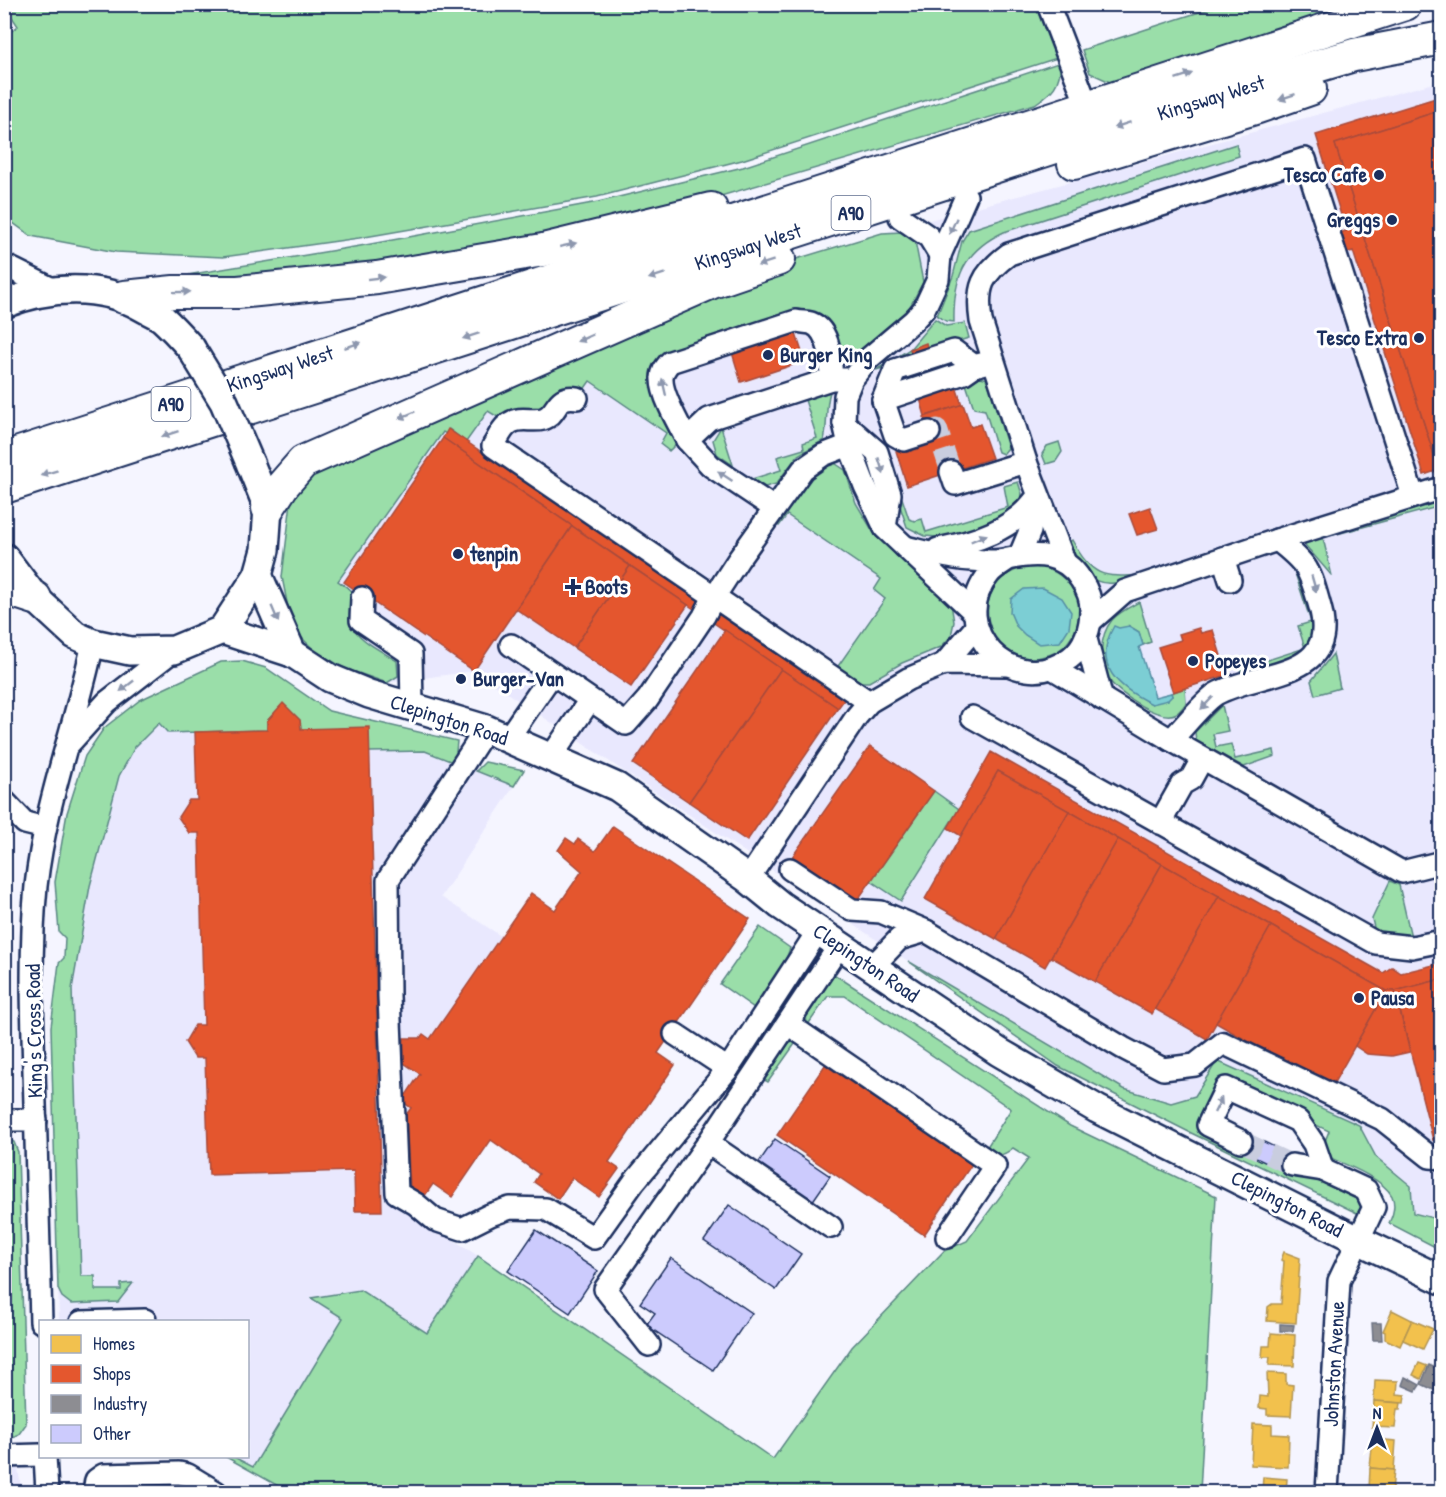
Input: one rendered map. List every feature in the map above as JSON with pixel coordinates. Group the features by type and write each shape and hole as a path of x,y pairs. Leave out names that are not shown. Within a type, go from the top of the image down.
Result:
{"highway":[{"name":"Kingsway West","path":"4,458 1405,4"},
{"name":"Kingsway West","path":"4,487 1188,104 1354,56 1442,38"},
{"name":"A90","path":"268,508 283,485 303,462 712,282 900,217 1258,107 1442,44"},
{"name":"A90","path":"124,297 174,292 238,292 377,278 543,250 635,229 1088,108"},
{"path":"4,588 35,598"}],"main road":[{"name":"Kingsway West","path":"4,304 21,297 54,290 87,290 124,297 161,317 191,348 224,402 268,508 265,550 258,575 222,630"},
{"path":"4,557 35,598 75,635 93,643 130,651 174,650 222,630"},
{"path":"258,575 292,653"},
{"name":"Clepington Road","path":"222,630 292,653 330,678 369,694 497,734 617,787 829,939 999,1052 1097,1109 1442,1280"}],"street":[{"path":"1053,6 1088,108"},
{"path":"1065,563 1035,494 1026,462 984,363 979,309 981,287 990,268 1009,254 1305,159 1413,496"},
{"path":"687,440 709,419 842,379 914,321 924,309 938,279 940,255 966,196"},
{"path":"900,217 928,237 940,255"},
{"path":"4,265 54,290"},
{"path":"774,508 711,466 687,440 672,415 661,380 664,369 670,362 796,321 813,324 824,335 832,362 842,379 845,396 844,423 849,445 885,528 913,549 975,619 987,649 1006,664 1021,670 1036,671 1052,668 1072,657 1088,630 1125,591"},
{"path":"929,432 904,440 895,435 883,400 964,373 984,363"},
{"path":"577,398 568,397 560,400 550,416 541,419 526,418 512,421 493,446 869,702"},
{"path":"844,423 877,452 890,494 885,528"},
{"path":"511,645 626,724 648,699 704,616 714,597 803,469 823,455 849,445"},
{"path":"951,472 955,484 1026,462"},
{"path":"1087,590 1125,591 1442,488"},
{"path":"913,549 965,544 1004,528 1024,514 1035,494"},
{"path":"944,664 975,619 979,591 990,573 1013,558 1030,531 1035,494"},
{"path":"1171,740 1214,696 1235,685 1291,671 1310,660 1323,640 1324,621 1311,575 1300,558 1277,540"},
{"path":"913,549 971,560 1043,555 1065,563 1078,575 1087,590 1091,605 1088,630 1102,699"},
{"path":"1223,558 1230,580"},
{"path":"362,598 361,620 411,654 412,707"},
{"name":"King's Cross Road","path":"41,1320 32,958 36,885 45,828 68,745 74,713 84,686 93,643"},
{"path":"68,745 107,702 174,650"},
{"path":"748,879 857,716 869,702 908,679 944,664 1006,664"},
{"path":"1052,668 1203,759 1402,872 1442,862"},
{"path":"552,674 497,734 388,880 389,996 397,1193 416,1204 435,1220 462,1229 510,1208 546,1209 594,1238 634,1182 728,1069 829,939"},
{"path":"551,757 590,700"},
{"path":"972,717 1376,943 1412,947 1442,941"},
{"path":"1171,740 1180,762 1182,784"},
{"path":"1160,823 1182,784 1191,778 1203,759"},
{"path":"4,801 25,823 45,828"},
{"path":"790,869 852,910 881,912 926,931 1123,1048 1164,1069 1195,1065 1223,1043 1382,1119 1430,1157 1442,1158"},
{"path":"872,967 899,939 926,931"},
{"path":"649,1345 605,1289 788,1024 829,939"},
{"path":"788,1024 995,1166 947,1237"},
{"path":"675,1034 728,1069"},
{"path":"1241,1141 1208,1125 1226,1088 1298,1121 1314,1144 1323,1170 1292,1165"},
{"path":"4,1120 36,1119"},
{"path":"708,1143 831,1227"},
{"name":"Johnston Avenue","path":"1323,1170 1366,1190 1374,1207 1339,1281 1327,1492"},
{"path":"4,1455 39,1455"},
{"path":"45,1458 47,1492"},
{"path":"94,1492 96,1479 103,1475 179,1473 188,1475 216,1492"}],"shaded area":[{"path":"1441,81 1441,1250 1389,1223 1394,1212 1391,1195 1376,1180 1341,1163 1356,1132 1222,1068 1189,1132 1058,1066 908,961 474,671 387,683 344,668 315,651 282,577 292,494 780,264 882,233"},
{"path":"242,661 266,668 329,711 457,741 455,763 514,786 441,897 501,936 430,1039 404,1039 404,1063 420,1074 402,1101 411,1108 406,1115 413,1213 478,1256 427,1333 360,1291 312,1298 343,1317 253,1468 228,1458 249,1458 249,1320 59,1320 51,1027 59,963 64,958 65,938 59,932 55,882 67,813 85,756 104,728 140,700 221,662"},
{"path":"4,849 12,1120 14,1142 4,1138"},
{"path":"4,1466 18,1469 22,1492 5,1492"}],"green space":[{"path":"4,5 1035,5 1057,58 742,160 597,197 359,238 223,257 116,252 31,236 5,217 5,36 18,26"},
{"path":"1221,5 1372,5 1110,82 1090,73 1082,50"},
{"path":"1061,62 1059,77 1054,87 1047,96 1035,104 632,222 253,282 175,277 598,202 743,167"},
{"path":"1236,144 1239,156 1004,232 990,240 970,257 963,268 956,292 954,322 937,316 953,276 962,241 969,230"},
{"path":"902,232 915,241 923,282 906,314 849,362 838,362 816,319 662,359 666,414 661,416 676,444 669,451 660,444 666,433 590,381 583,391 565,388 554,394 540,411 501,419 488,411 466,442 449,429 446,434 443,432 338,581 355,593 350,606 353,627 367,642 397,661 398,676 387,683 344,668 315,651 295,631 282,577 292,494 307,471 780,264 882,233"},
{"path":"935,319 946,326 965,323 969,338 928,350 926,344 910,349"},
{"path":"910,349 912,355 907,361 876,370"},
{"path":"975,375 987,379 1008,448 1003,454 998,452 985,410 974,408 964,378"},
{"path":"830,392 824,440 798,455 776,484 765,487 752,479 781,470 777,457 804,449 803,443 817,438 805,400"},
{"path":"721,427 733,465 717,454 713,440"},
{"path":"1059,442 1062,452 1056,461 1046,464 1042,454 1047,446"},
{"path":"833,462 845,470 856,503 875,535 951,604 954,622 951,636 941,647 902,663 869,682 857,682 836,669 885,599 874,590 881,579 787,515 779,526 774,523 806,479 823,466"},
{"path":"1018,482 1022,494 1015,507 1001,521 948,538 925,536 907,527 898,500 902,498 909,519 915,521 922,519 926,532 1008,507 1004,486"},
{"path":"1441,495 1441,506 1333,535 1331,530"},
{"path":"1323,538 1332,576 1305,545 1305,543"},
{"path":"1072,540 1086,561 1099,572 1117,576 1142,575 1114,583 1097,581 1084,572 1074,559 1067,543"},
{"path":"1038,565 1051,570 1070,585 1076,595 1079,617 1076,630 1066,645 1059,650 1041,657 1021,657 1005,649 994,635 988,618 989,601 997,584 1013,571"},
{"path":"1294,570 1303,588 1312,626 1310,639 1305,648 1298,626 1311,622"},
{"path":"1139,602 1151,642 1143,645 1139,632 1129,626 1152,704 1185,688 1186,703 1177,713 1161,714 1141,706 1115,687 1103,667 1102,642 1108,627 1118,615"},
{"path":"1305,648 1295,656 1283,661 1242,673 1240,669"},
{"path":"1333,654 1340,688 1315,695 1311,681"},
{"path":"242,661 266,668 329,711 457,741 455,763 425,751 369,752 301,729 300,720 283,704 267,721 267,730 168,733 159,723 135,747 119,776 90,886 72,989 81,1276 95,1276 95,1290 121,1290 121,1284 133,1283 118,1302 71,1304 62,1297 58,1289 51,1027 59,963 64,958 65,938 59,932 55,882 67,813 85,756 104,728 140,700 221,662"},
{"path":"1222,705 1228,731 1213,734 1216,747 1231,744 1235,759 1274,750 1275,756 1244,767 1196,741 1195,732"},
{"path":"485,762 524,770 514,786 476,771"},
{"path":"934,791 959,809 901,901 871,881"},
{"path":"1390,881 1399,885 1411,937 1375,932 1372,919"},
{"path":"760,927 790,948 780,976 757,1010 720,984"},
{"path":"908,961 1124,1089 1171,1103 1195,1096 1217,1061 1359,1125 1376,1157 1411,1186 1413,1213 1441,1220 1441,1250 1389,1223 1394,1210 1392,1196 1387,1189 1372,1178 1326,1156 1323,1146 1329,1131 1224,1081 1199,1131 1288,1173 1291,1167 1358,1200 1361,1207 1357,1213 1058,1066"},
{"path":"807,964 815,969 760,1050 752,1044"},
{"path":"832,973 1070,1126 1216,1196 1200,1492 289,1492 228,1458 236,1458 253,1467 343,1318 311,1298 360,1290 427,1333 478,1256 773,1459 852,1347 944,1251 967,1241 1029,1158 1013,1148 999,1155 985,1150 1011,1109 845,996 828,996 807,1026 806,1013"},
{"path":"797,1041 768,1082 761,1078 783,1045"},
{"path":"5,1138 14,1142 18,1152 26,1424 19,1434 5,1440 4,1325 7,1324"}],"water":[{"path":"1043,588 1062,598 1071,612 1069,628 1060,642 1039,644 1016,626 1010,612 1011,599 1024,589"},
{"path":"1114,626 1119,628 1129,626 1139,632 1143,645 1139,647 1155,697 1171,693 1172,696 1168,700 1152,704 1129,691 1112,674 1107,664 1106,653"}],"building: Homes":[{"path":"1284,1252 1300,1258 1296,1323 1267,1321 1268,1307 1272,1304 1281,1304 1284,1261 1281,1260"},
{"path":"1392,1310 1412,1320 1400,1346 1385,1339 1383,1331"},
{"path":"1412,1320 1433,1329 1423,1349 1403,1340"},
{"path":"1271,1333 1295,1335 1294,1366 1269,1365 1270,1357 1262,1357 1263,1346 1270,1346"},
{"path":"1419,1363 1427,1366 1421,1379 1413,1375"},
{"path":"1267,1373 1286,1374 1286,1384 1293,1385 1291,1416 1267,1415 1267,1409 1259,1408 1260,1396 1268,1397"},
{"path":"1375,1380 1398,1381 1397,1394 1405,1395 1404,1403 1374,1401"},
{"path":"1374,1401 1401,1403 1400,1409 1397,1409 1395,1428 1372,1427"},
{"path":"1253,1424 1272,1425 1272,1434 1289,1435 1288,1467 1251,1465"},
{"path":"1374,1439 1396,1441 1394,1470 1370,1468"},
{"path":"1370,1468 1394,1470 1392,1491 1369,1490"},
{"path":"1263,1477 1287,1479 1286,1492 1245,1492 1245,1490 1262,1491"}],"building: Shops":[{"path":"1442,96 1442,110 1335,144 1436,461 1442,459 1442,469 1424,475 1353,251 1346,253 1339,233 1346,231 1316,135"},
{"name":"Tesco Extra","path":"1442,110 1442,459 1436,461 1335,144"},
{"name":"Burger King","path":"794,328 805,361 741,382 731,349"},
{"path":"926,343 928,350 912,355 910,349"},
{"path":"955,383 962,405 925,416 919,395"},
{"path":"963,404 971,427 980,424 992,458 907,486 896,451 931,439 924,417"},
{"path":"448,429 703,603 697,611 443,438"},
{"name":"tenpin","path":"443,438 572,526 474,671 344,582"},
{"path":"1150,507 1158,529 1137,535 1129,514"},
{"name":"Boots","path":"572,526 630,566 574,648 516,609"},
{"path":"630,566 688,605 631,687 574,648"},
{"path":"716,613 844,700 838,708 711,621"},
{"name":"Popeyes","path":"1199,628 1201,633 1213,630 1227,675 1173,692 1158,647 1181,640 1179,634"},
{"path":"725,630 781,669 689,802 633,764"},
{"path":"781,669 838,708 747,841 689,802"},
{"path":"283,703 300,720 301,729 369,727 382,1211 355,1211 354,1171 209,1175 205,1058 195,1058 185,1042 195,1025 204,1025 199,833 189,833 178,817 189,800 197,800 195,732 267,730 267,721"},
{"path":"870,746 934,791 857,901 792,857"},
{"path":"991,752 1383,973 1392,967 1401,973 1442,963 1442,979 1395,991 1386,991 998,771 961,836 948,828"},
{"path":"998,771 1069,811 996,939 925,899"},
{"path":"1069,811 1118,839 1045,967 996,939"},
{"path":"613,826 750,919 658,1053 675,1065 609,1162 619,1169 599,1197 572,1178 558,1199 534,1182 539,1174 491,1140 452,1197 433,1184 424,1197 410,1187 406,1115 411,1108 402,1101 420,1074 404,1063 404,1038 420,1038 423,1034 430,1039 531,893 555,910 582,871 558,850 566,838 575,844 578,839 595,851"},
{"path":"1118,839 1162,864 1095,982 1051,957"},
{"path":"1162,864 1219,896 1152,1014 1095,982"},
{"path":"1219,896 1271,926 1207,1039 1155,1009"},
{"path":"1271,926 1386,991 1331,1088 1216,1023"},
{"path":"1442,979 1442,1138 1433,1140 1395,991"},
{"path":"1386,991 1395,991 1410,1052 1392,1056 1367,1054 1355,1046"},
{"path":"825,1065 972,1164 924,1235 777,1135"}],"building: Industry":[{"path":"1372,1323 1381,1323 1382,1340 1373,1340"},
{"path":"1280,1324 1294,1325 1293,1331 1280,1331"},
{"path":"1429,1365 1442,1371 1442,1378 1436,1391 1421,1384"},
{"path":"1405,1377 1420,1385 1416,1391 1402,1385"}],"building: Other":[{"path":"1245,1133 1296,1157 1288,1173 1237,1149"},
{"path":"775,1139 830,1176 810,1205 755,1168"},
{"path":"729,1205 801,1254 776,1290 704,1241"},
{"path":"536,1230 598,1271 570,1313 508,1271"},
{"path":"671,1258 752,1313 713,1370 646,1325 655,1313 640,1303"}],"tunnel":[{"path":"929,432 937,429 951,472"},
{"path":"1241,1141 1292,1165"}],"place":[{"name":"Tesco Cafe","path":"1379,175"},
{"name":"Greggs","path":"1392,220"},
{"name":"Tesco Extra","path":"1419,338"},
{"name":"Burger King","path":"768,355"},
{"name":"tenpin","path":"458,554"},
{"name":"Boots","path":"573,587"},
{"name":"Popeyes","path":"1193,661"},
{"name":"Burger-Van","path":"461,679"},
{"name":"Pausa","path":"1359,998"}]}
